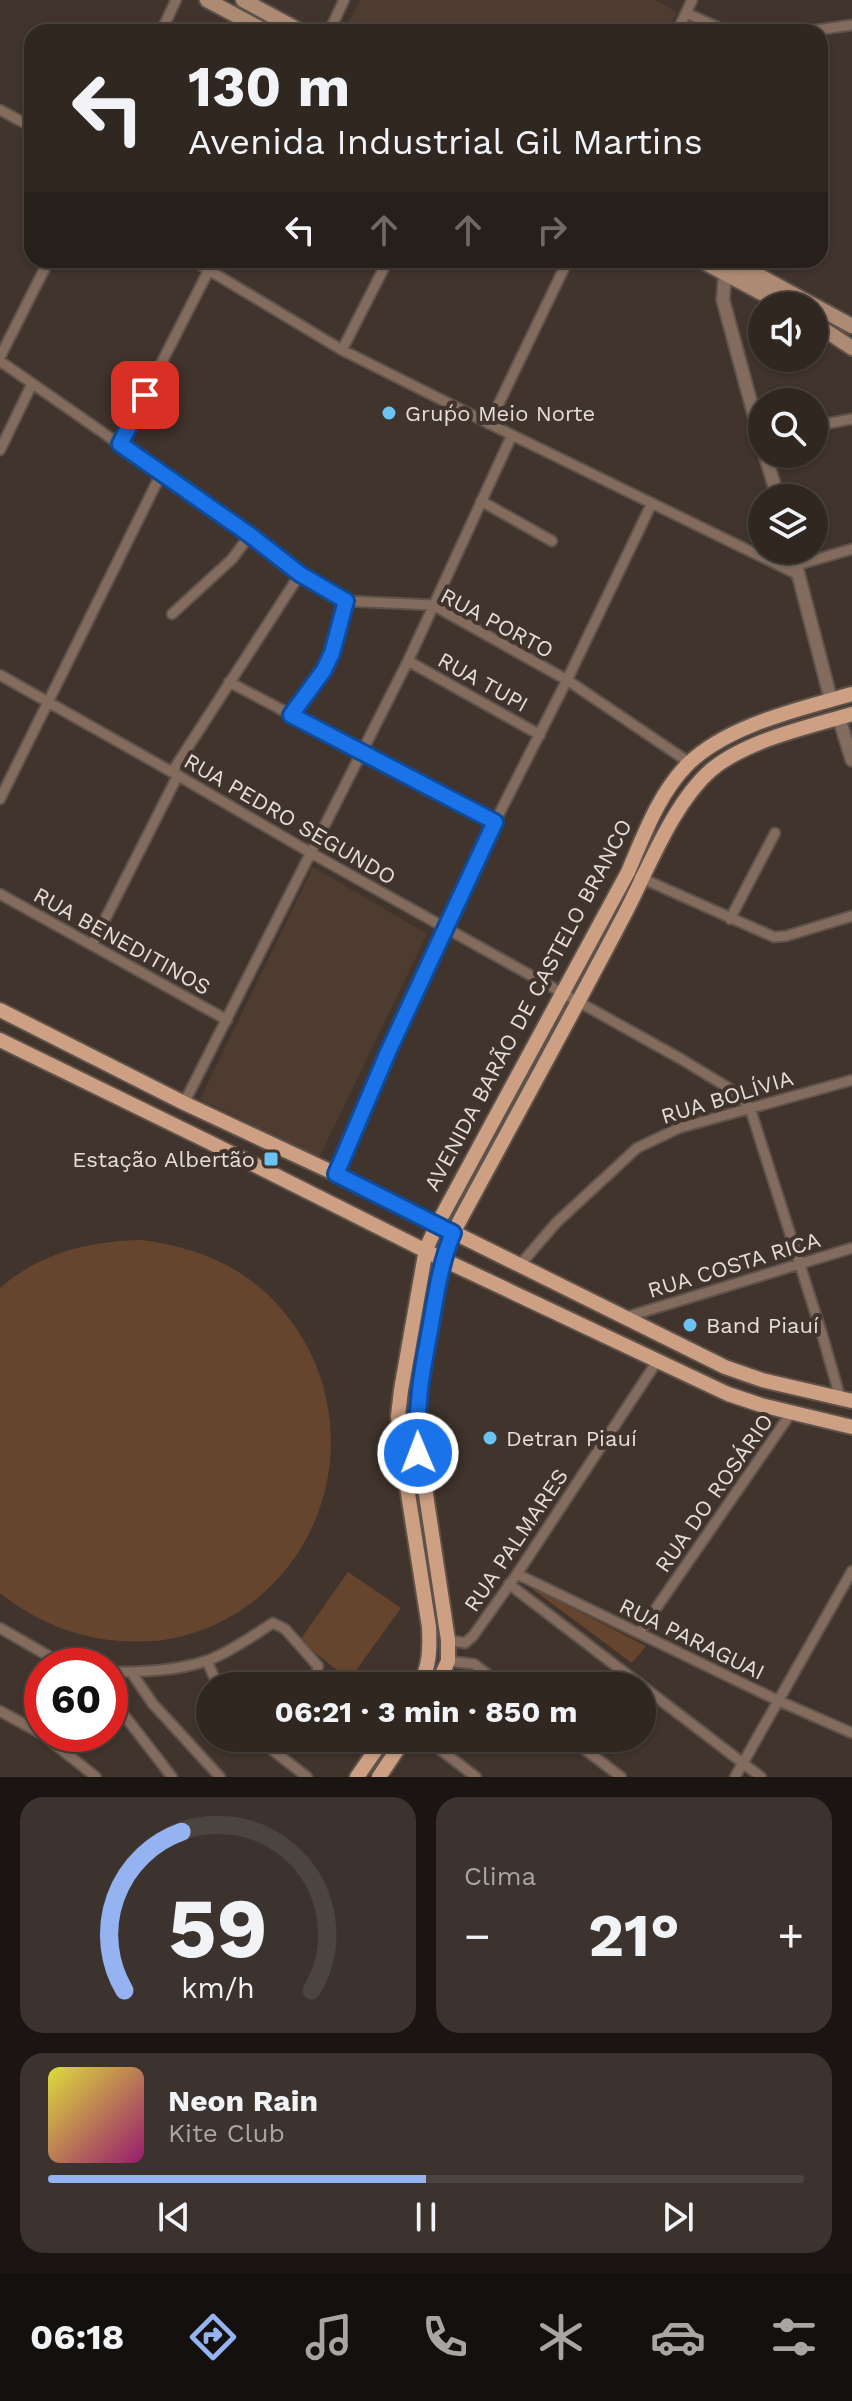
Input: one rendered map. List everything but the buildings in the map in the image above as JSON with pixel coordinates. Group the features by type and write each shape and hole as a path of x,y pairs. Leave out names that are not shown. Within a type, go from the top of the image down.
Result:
{"main road":[{"path":"207,0 252,24"},
{"path":"243,0 287,24"},
{"path":"733,268 767,292"},
{"path":"736,268 795,293 852,326"},
{"path":"828,332 852,348"},
{"name":"AVENIDA BARÃO DE CASTELO BRANCO","path":"426,1672 430,1654 429,1627 398,1416 426,1249 628,872 654,812 673,781 690,763 719,742 750,726 852,694"},
{"name":"AVENIDA BARÃO DE CASTELO BRANCO","path":"445,1672 448,1640 417,1435 422,1371 442,1259 656,851 694,787 731,757 759,744 845,716"},
{"path":"0,1010 738,1373 846,1399"},
{"path":"0,1040 442,1259 728,1394 852,1427"},
{"path":"379,1777 396,1752"},
{"path":"357,1777 372,1754"}],"street":[{"path":"165,24 176,0"},
{"path":"333,24 344,0"},
{"path":"680,24 687,4 716,24"},
{"path":"828,28 852,25"},
{"path":"0,123 3,112 24,123"},
{"path":"0,359 45,268"},
{"path":"204,268 342,350 652,503 798,570 852,549"},
{"path":"120,444 210,268"},
{"path":"342,350 384,268"},
{"path":"489,424 564,268"},
{"path":"728,268 723,300 748,391"},
{"name":"RUA PORTO","path":"0,359 250,535 300,574 346,601 433,605 567,680 690,763"},
{"path":"0,450 32,384"},
{"path":"828,423 852,419"},
{"path":"184,1103 408,661 512,435"},
{"path":"0,799 161,474"},
{"path":"481,501 552,541"},
{"path":"336,1174 445,926 652,503"},
{"path":"172,614 232,559 250,535"},
{"path":"796,564 831,700"},
{"path":"92,945 175,773 229,682 300,574"},
{"path":"291,715 324,670 332,653 346,601"},
{"name":"RUA TUPI","path":"408,661 540,735"},
{"name":"RUA PEDRO SEGUNDO","path":"0,675 681,1059 737,1093 750,1108"},
{"path":"229,682 495,822"},
{"path":"845,716 852,760"},
{"path":"730,919 775,833"},
{"path":"628,872 774,937 852,916"},
{"name":"RUA BENEDITINOS","path":"0,894 227,1020"},
{"name":"RUA BOLÍVIA","path":"519,1266 556,1223 637,1148 651,1139 679,1128 852,1080"},
{"path":"750,1108 846,1399"},
{"name":"RUA COSTA RICA","path":"626,1317 852,1248"},
{"name":"RUA PALMARES","path":"448,1640 468,1642 517,1574 658,1360"},
{"name":"RUA DO ROSÁRIO","path":"639,1633 791,1413"},
{"path":"735,1777 852,1571"},
{"name":"RUA PARAGUAI","path":"517,1574 852,1733"},
{"path":"509,1584 761,1777"},
{"path":"131,1672 207,1661 276,1623 318,1666 317,1672"},
{"path":"0,1628 35,1648"},
{"path":"207,1661 212,1672"},
{"path":"448,1661 474,1664 485,1672"},
{"path":"131,1672 153,1704 220,1777"},
{"path":"0,1711 24,1724"},
{"path":"128,1720 172,1777"},
{"path":"64,1752 91,1775"},
{"path":"275,1752 307,1777"},
{"path":"443,1752 476,1777"},
{"path":"588,1752 621,1777"}],"shaded area":[{"path":"360,0 655,0 677,12 670,24 347,24"},
{"path":"313,867 427,934 319,1158 200,1099"},
{"path":"141,1240 171,1245 214,1259 253,1282 286,1315 310,1353 325,1394 331,1437 327,1480 314,1522 292,1561 261,1595 224,1620 196,1632 167,1639 131,1642 90,1637 52,1625 0,1593 0,1288 32,1266 66,1251 103,1243"},
{"path":"348,1572 401,1608 355,1672 339,1672 300,1640"},
{"path":"527,1585 646,1646 632,1663"}],"place":[{"name":"Gruṕo Meio Norte","path":"389,413"},
{"name":"Estação Albertão","path":"271,1159"},
{"name":"Band Piauí","path":"690,1325"},
{"name":"Detran Piauí","path":"490,1438"}],"route":[{"path":"145,395 120,444 300,574 346,601 332,653 324,670 291,715 495,822 388,1052 336,1174 453,1233 442,1259 422,1371 417,1409 418,1453"}]}
